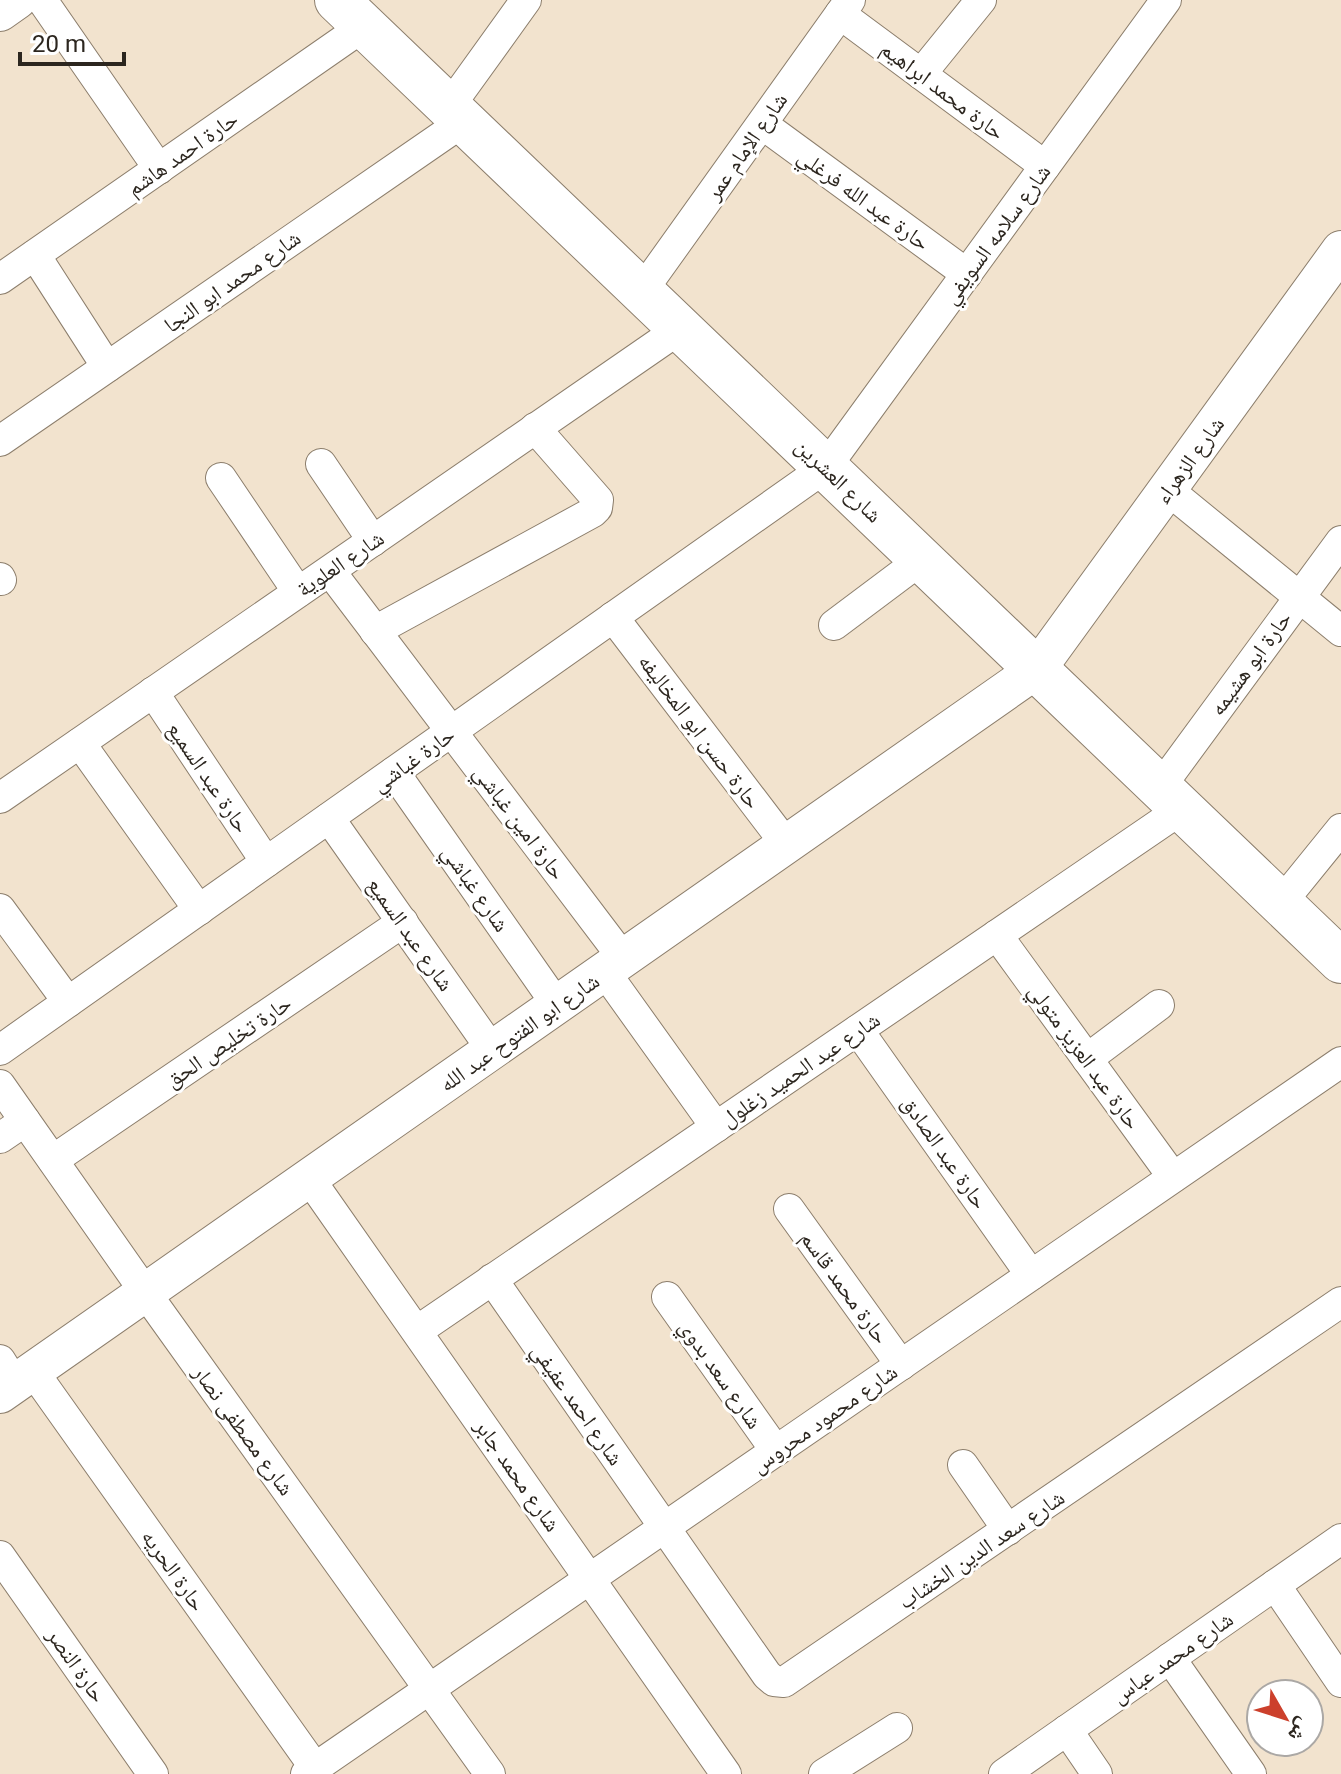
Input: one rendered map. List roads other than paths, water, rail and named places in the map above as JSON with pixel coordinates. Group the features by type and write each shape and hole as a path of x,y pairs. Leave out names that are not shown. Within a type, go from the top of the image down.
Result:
{"main road":[{"name":"شارع العشرين","path":"351,13 1341,961"}],"street":[{"path":"0,12 17,0"},
{"path":"42,0 159,169"},
{"name":"شارع محمد ابو النجا","path":"0,441 456,114 526,0"},
{"path":"921,74 981,0"},
{"name":"شارع سلامه السويفي","path":"826,467 1165,0"},
{"name":"حارة محمد ابراهيم","path":"845,7 921,74 1045,166"},
{"name":"شارع الإمام عمر","path":"642,291 845,7"},
{"name":"حارة احمد هاشم","path":"0,279 159,169 351,13"},
{"name":"حارة عبد الله فرغلي","path":"762,124 967,274"},
{"name":"شارع الزهراء","path":"1037,669 1341,250"},
{"path":"35,255 107,367"},
{"name":"شارع العلوية","path":"0,798 681,328"},
{"path":"375,631 595,511 598,500 535,428"},
{"path":"321,464 373,541"},
{"name":"حارة غباشي","path":"0,1050 826,467"},
{"path":"221,478 298,592"},
{"path":"1168,490 1341,631"},
{"name":"حارة ابو هشيمه","path":"1172,797 1299,597 1341,541"},
{"path":"834,625 922,559"},
{"name":"حارة امين غباشي","path":"330,571 451,732 614,965 716,1127"},
{"name":"حارة حسن ابو المخاليفه","path":"613,617 786,844"},
{"name":"شارع ابو الفتوح عبد الله","path":"12,1377 145,1292 1037,669"},
{"name":"حارة عبد السميع","path":"153,692 266,862"},
{"path":"80,743 199,910"},
{"name":"شارع غباشي","path":"394,772 557,1005"},
{"name":"شارع عبد الحميد زغلول","path":"417,1331 997,935 1172,797"},
{"name":"شارع عبد السميع","path":"329,818 492,1050"},
{"path":"1281,903 1341,829"},
{"path":"0,909 68,1002"},
{"name":"حارة تخليص الحق","path":"53,1160 403,922"},
{"name":"حارة عبد العزيز متولي","path":"997,935 1173,1177"},
{"path":"1087,1059 1159,1005"},
{"name":"حارة عبد الصادق","path":"858,1030 1031,1275"},
{"name":"شارع محمود محروس","path":"310,1771 1341,1062"},
{"name":"شارع مصطفى نصار","path":"0,1085 490,1774"},
{"path":"0,1138 25,1121"},
{"name":"شارع محمد جابر","path":"309,1178 726,1774"},
{"name":"حارة محمد قاسم","path":"789,1209 901,1365"},
{"name":"شارع احمد عفيفي","path":"492,1279 664,1528"},
{"name":"شارع سعد بدوي","path":"667,1297 776,1451"},
{"name":"شارع سعد الدين الخشاب","path":"664,1528 767,1675 774,1681 784,1682 1341,1302"},
{"name":"حارة الحريه","path":"12,1377 310,1771"},
{"path":"963,1465 1008,1530"},
{"name":"شارع محمد عباس","path":"1004,1774 1341,1539"},
{"name":"حارة النصر","path":"0,1556 153,1774"},
{"path":"1275,1585 1341,1682"},
{"path":"1170,1658 1251,1774"},
{"path":"824,1774 897,1728"},
{"path":"1067,1730 1097,1774"}]}
